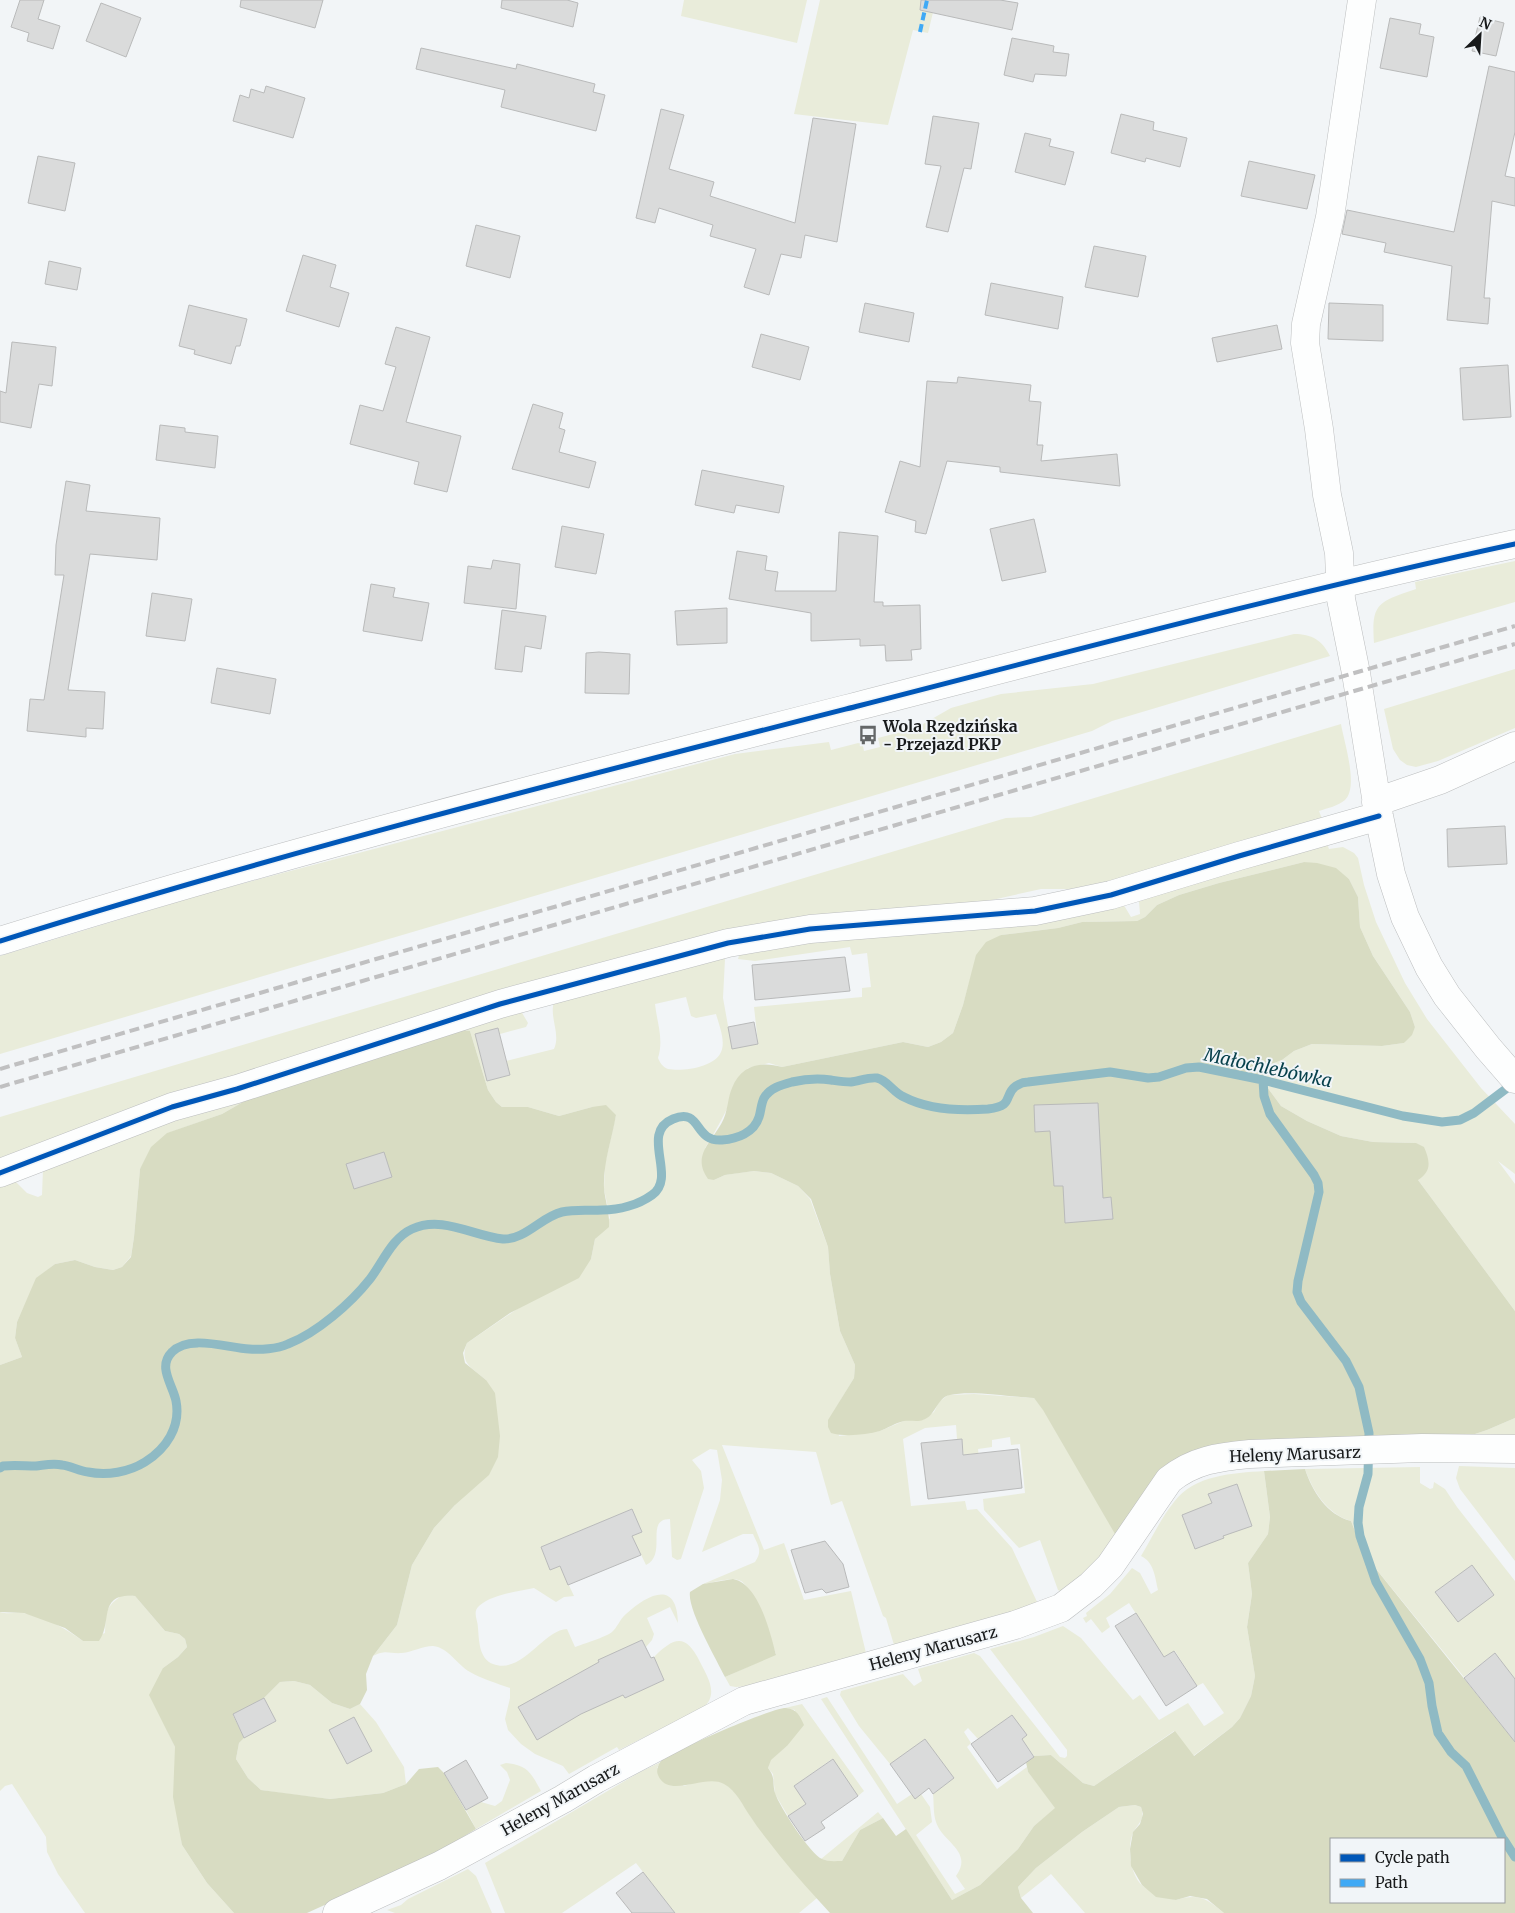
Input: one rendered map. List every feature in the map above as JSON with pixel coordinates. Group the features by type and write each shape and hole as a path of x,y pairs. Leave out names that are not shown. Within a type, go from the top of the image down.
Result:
{"street":[{"path":"1362,0 1330,217 1306,324 1305,343 1328,495 1339,553 1341,599 1356,673 1378,809 1391,874 1405,917 1429,967 1447,996 1515,1079"},
{"path":"0,941 174,887 430,817 1063,653 1340,584 1515,544"},
{"path":"0,1173 172,1107 237,1089 500,1004 728,944 810,929 1035,912 1111,895 1248,853 1378,809 1515,746"},
{"name":"Heleny Marusarz","path":"337,1913 439,1866 605,1774 744,1701 1015,1625 1061,1608 1091,1585 1110,1566 1169,1480 1180,1471 1196,1463 1222,1457 1250,1454 1422,1448 1515,1449"}],"green space":[{"path":"684,0 807,0 797,43 681,16"},
{"path":"820,0 936,0 928,33 913,30 888,125 794,114"},
{"path":"1515,561 1515,602 1374,643 1373,629 1376,611 1393,597 1416,589 1415,582"},
{"path":"1294,634 1306,635 1316,639 1324,646 1330,656 1112,721 1092,731 0,1054 0,956 203,894 735,754 829,742 831,750 862,742 864,751 880,747 878,738 916,728 951,708 1001,694 1093,684"},
{"path":"1515,669 1515,728 1438,761 1416,767 1407,765 1400,760 1393,749 1384,709"},
{"path":"1341,724 1351,775 1351,785 1345,800 1319,811 1322,819 1114,882 1070,889 1041,889 983,902 828,915 0,1162 0,1117 1006,818 1031,817"},
{"path":"1326,841 1329,849 1343,847 1354,853 1358,858 1364,885 1376,922 1405,983 1427,1019 1481,1088 1515,1124 1515,1174 1498,1161 1515,1184 1515,1311 1418,1180 1416,1143 1373,1142 1341,1136 1307,1121 1281,1106 1267,1087 1264,1072 1269,1065 1282,1060 1294,1051 1312,1044 1382,1046 1404,1043 1415,1027 1410,1012 1373,956 1360,927 1358,897 1349,879 1336,869 1304,862 1179,895 1157,905 1145,917 1137,921 1082,922 1058,928 1001,935 977,955 953,1033 941,1042 928,1047 903,1042 782,1067 769,1063 748,1068 705,1148 714,1180 725,1175 754,1171 771,1173 798,1186 810,1199 828,1247 830,1274 840,1331 855,1365 854,1378 834,1411 839,1436 880,1431 906,1420 923,1420 934,1412 939,1402 948,1395 974,1394 1034,1398 1043,1409 1115,1533 1119,1534 1097,1562 1062,1592 1058,1590 1040,1540 1019,1548 984,1510 983,1499 1025,1493 1020,1444 1011,1445 1010,1437 992,1440 992,1447 978,1449 979,1458 964,1460 962,1439 957,1439 956,1425 925,1428 903,1439 911,1506 965,1501 967,1510 977,1509 1012,1548 1038,1604 894,1645 886,1618 883,1616 842,1501 831,1505 816,1452 722,1445 764,1550 784,1543 804,1600 851,1591 866,1653 749,1686 730,1686 725,1677 776,1654 756,1603 741,1581 728,1579 703,1584 755,1562 759,1554 758,1545 753,1534 743,1534 702,1552 720,1500 722,1480 717,1450 710,1449 692,1460 701,1471 704,1488 681,1559 677,1560 672,1557 670,1519 662,1521 658,1525 655,1553 652,1560 646,1565 632,1536 642,1532 632,1509 541,1547 550,1570 560,1566 574,1596 564,1597 556,1602 534,1588 491,1599 479,1606 476,1611 482,1654 488,1662 504,1666 523,1658 549,1636 558,1631 567,1629 575,1647 605,1636 614,1630 626,1614 643,1601 652,1596 667,1596 673,1600 678,1623 670,1607 647,1618 654,1634 646,1647 642,1640 599,1660 616,1698 623,1695 625,1698 664,1680 654,1657 674,1642 680,1641 685,1643 695,1653 710,1685 711,1696 704,1707 619,1750 617,1747 569,1774 563,1766 535,1754 521,1744 508,1730 505,1719 510,1698 510,1688 470,1672 439,1647 425,1647 398,1653 384,1652 373,1656 397,1625 412,1565 434,1528 455,1505 486,1380 468,1364 464,1355 467,1343 591,1259 595,1239 610,1218 604,1189 605,1164 616,1115 592,1107 559,1116 528,1107 502,1107 488,1090 470,1031 457,1029 521,1011 528,1023 526,1027 500,1034 498,1028 475,1034 487,1081 510,1075 506,1061 554,1049 556,1037 553,1014 554,1002 723,956 725,959 723,998 732,1048 758,1043 754,1007 862,997 862,988 871,987 867,953 852,955 850,947 755,961 738,959 740,952 786,943 977,927 1024,926 1122,902 1131,917 1140,914 1139,902 1141,897","holes":["686,997 691,1016 696,1018 716,1014 723,1043 721,1052 718,1057 706,1065 682,1070 668,1069 662,1065 658,1058 660,1038 655,1004"]},
{"path":"1304,862 1336,868 1349,879 1358,897 1360,927 1373,956 1410,1012 1415,1027 1412,1035 1404,1043 1382,1046 1312,1044 1294,1051 1282,1060 1269,1065 1264,1072 1267,1087 1281,1106 1307,1121 1341,1136 1373,1142 1416,1143 1424,1147 1428,1157 1428,1169 1423,1177 1418,1180 1515,1311 1515,1418 1469,1436 1236,1444 1119,1534 1115,1534 1043,1410 1034,1398 980,1393 950,1395 942,1399 931,1415 923,1420 904,1421 868,1434 849,1435 831,1433 828,1427 828,1420 854,1378 855,1365 840,1331 830,1274 828,1247 811,1199 798,1186 771,1173 754,1171 725,1175 714,1180 708,1179 703,1170 703,1155 724,1118 736,1080 746,1070 759,1065 782,1067 903,1042 928,1047 941,1042 953,1033 963,1005 976,955 986,942 1001,935 1058,928 1082,922 1137,921 1145,917 1157,905 1179,895"},
{"path":"457,1029 470,1031 488,1090 502,1107 528,1107 559,1116 606,1105 616,1115 606,1160 604,1179 609,1227 595,1239 591,1259 579,1278 510,1313 467,1343 463,1353 465,1363 486,1380 495,1393 500,1436 498,1457 489,1475 455,1505 434,1528 412,1565 397,1625 373,1656 366,1674 367,1690 360,1704 350,1709 332,1703 310,1685 294,1681 280,1682 264,1698 233,1715 244,1738 239,1743 236,1759 248,1778 261,1790 330,1799 383,1793 406,1784 419,1769 438,1767 444,1773 476,1829 430,1857 307,1913 234,1913 207,1883 182,1845 173,1797 175,1747 149,1695 163,1668 178,1657 187,1647 185,1639 179,1634 165,1631 135,1596 123,1596 115,1599 111,1604 99,1641 83,1641 65,1628 24,1613 0,1612 0,1365 22,1357 15,1338 17,1322 36,1278 55,1264 75,1260 95,1267 113,1270 122,1267 131,1257 140,1169 151,1147 167,1133 222,1114 255,1095"},
{"path":"255,1095 222,1114 168,1133 140,1169 131,1256 122,1267 113,1270 95,1267 75,1260 55,1264 37,1278 17,1322 15,1338 22,1357 0,1365 0,1186 14,1180 27,1193 38,1197 42,1195 43,1169 143,1126"},
{"path":"1515,1418 1515,1438 1469,1436 1487,1430"},
{"path":"1459,1466 1515,1468 1515,1561 1460,1489 1456,1478"},
{"path":"1420,1467 1420,1483 1430,1489 1433,1488 1434,1482 1445,1489 1515,1581 1515,1679 1495,1653 1464,1677 1364,1554 1351,1521 1342,1518 1322,1501 1305,1469"},
{"path":"1305,1469 1316,1494 1328,1508 1342,1518 1351,1521 1364,1554 1515,1742 1515,1913 1224,1913 1207,1899 1190,1896 1176,1900 1156,1897 1142,1885 1131,1866 1130,1849 1133,1832 1140,1824 1143,1814 1141,1807 1135,1805 1119,1807 1082,1832 1036,1868 1018,1887 1021,1898 1033,1913 830,1913 780,1856 736,1794 728,1787 716,1781 678,1786 670,1785 663,1782 658,1775 657,1772 661,1761 683,1748 763,1714 786,1708 793,1710 804,1725 787,1746 771,1760 768,1768 772,1775 778,1799 789,1819 811,1849 822,1859 842,1861 860,1830 883,1818 896,1836 906,1829 952,1900 980,1885 1018,1849 1034,1826 1055,1808 1028,1772 1026,1762 1034,1756 1051,1755 1083,1783 1094,1786 1175,1731 1194,1756 1232,1727 1240,1718 1251,1696 1255,1676 1247,1627 1252,1594 1248,1563 1268,1534 1270,1517 1264,1471"},
{"path":"1264,1471 1270,1517 1268,1534 1248,1563 1252,1594 1247,1627 1255,1676 1251,1696 1240,1718 1232,1727 1193,1756 1174,1731 1094,1786 1083,1783 1051,1755 1034,1756 1022,1739 1027,1735 1012,1715 978,1739 968,1728 964,1732 971,1743 967,1747 997,1789 1027,1767 1028,1772 1056,1808 1034,1826 1018,1849 980,1885 952,1900 821,1699 827,1697 897,1804 912,1794 921,1794 930,1807 932,1822 916,1835 955,1894 965,1889 956,1876 961,1867 959,1853 939,1829 934,1811 933,1794 954,1778 925,1739 890,1764 859,1726 840,1695 841,1691 903,1674 914,1686 922,1681 918,1669 974,1653 980,1656 1060,1757 1065,1758 1067,1750 990,1649 1034,1637 1063,1626 1081,1638 1133,1700 1140,1695 1159,1720 1188,1703 1204,1726 1206,1725 1224,1713 1203,1683 1197,1686 1175,1651 1164,1657 1129,1603 1106,1618 1110,1627 1102,1633 1091,1619 1086,1623 1083,1618 1087,1616 1086,1613 1110,1594 1132,1568 1140,1573 1151,1594 1158,1590 1155,1575 1149,1562 1141,1556 1165,1515 1182,1493 1192,1486 1215,1477"},
{"path":"733,1579 742,1583 756,1599 767,1622 776,1655 725,1677 693,1610 690,1592 703,1584"},
{"path":"123,1595 135,1596 165,1631 179,1634 185,1639 187,1647 178,1657 163,1668 167,1730 175,1747 175,1771 182,1845 207,1883 234,1913 85,1913 58,1874 47,1852 46,1837 12,1784 5,1786 0,1791 0,1612 23,1613 39,1617 83,1641 105,1633 108,1611 113,1603"},
{"path":"294,1681 310,1685 332,1703 350,1709 360,1704 376,1722 404,1767 406,1784 383,1793 330,1799 261,1790 248,1778 236,1759 239,1743 244,1738 276,1721 264,1698 280,1682"},
{"path":"802,1704 864,1791 858,1796 832,1759 794,1786 806,1804 788,1816 775,1794 773,1774 768,1768 770,1760 787,1746 795,1710 785,1708"},
{"path":"661,1762 657,1768 684,1786 715,1780 730,1788 793,1871 817,1898 799,1913 675,1913 636,1863 562,1913 505,1913 485,1863 640,1772"},
{"path":"506,1763 519,1766 528,1771 541,1791 476,1829 466,1810 481,1802 495,1806 502,1801 510,1780 507,1772 500,1765"},
{"path":"1135,1805 1141,1807 1142,1814 1132,1837 1130,1852 1132,1868 1143,1886 1176,1900 1190,1897 1202,1898 1224,1913 1085,1913 1051,1874 1021,1898 1018,1887 1036,1868 1082,1832 1119,1807"},
{"path":"878,1812 883,1818 860,1830 842,1861 832,1862 821,1859"},
{"path":"468,1869 476,1876 492,1913 395,1913 387,1910 401,1905 408,1899"}],"building":[{"path":"20,0 44,0 38,19 60,26 53,49 27,41 29,33 11,27"},
{"path":"241,0 323,0 315,28 240,7"},
{"path":"502,0 567,0 578,3 573,27 501,8"},
{"path":"921,0 1000,0 1018,3 1012,30 920,10"},
{"path":"101,3 141,18 126,57 86,41"},
{"path":"1480,17 1504,23 1496,56 1472,51"},
{"path":"1390,18 1421,24 1419,34 1434,37 1427,77 1380,68"},
{"path":"1012,38 1054,46 1053,52 1069,54 1066,76 1035,74 1033,82 1004,75"},
{"path":"421,48 516,69 517,64 595,84 593,92 605,95 596,131 501,107 505,90 416,69"},
{"path":"1489,66 1515,72 1515,132 1505,176 1515,178 1515,206 1492,201 1484,298 1490,298 1488,324 1447,320 1452,266 1384,252 1386,243 1342,234 1347,210 1454,232"},
{"path":"266,86 305,98 293,138 233,121 240,95 249,98 251,89 264,93"},
{"path":"661,109 684,115 669,169 714,182 710,196 795,223 813,118 856,124 837,242 805,235 801,258 781,254 769,295 744,287 756,249 710,236 713,225 659,208 655,223 636,218"},
{"path":"1121,114 1154,122 1153,130 1187,138 1180,167 1146,158 1145,162 1111,153"},
{"path":"933,116 979,123 971,169 964,168 948,232 926,227 941,166 925,164"},
{"path":"1025,133 1051,139 1049,146 1074,152 1065,185 1015,172"},
{"path":"38,156 75,163 65,211 28,203"},
{"path":"1249,161 1315,175 1307,209 1241,196"},
{"path":"476,225 520,236 510,278 466,266"},
{"path":"1094,246 1146,256 1138,297 1085,287"},
{"path":"303,255 336,265 330,287 349,293 339,327 286,311"},
{"path":"49,261 81,268 77,290 45,284"},
{"path":"991,283 1063,297 1058,329 985,315"},
{"path":"865,303 914,313 909,342 859,332"},
{"path":"1329,303 1383,305 1383,341 1328,339"},
{"path":"189,305 247,319 240,346 236,346 231,364 194,354 195,350 179,346"},
{"path":"1277,325 1282,349 1217,362 1212,338"},
{"path":"396,327 430,337 406,422 461,436 447,492 414,484 419,462 350,444 360,405 383,411 396,367 385,364"},
{"path":"761,334 809,347 800,380 752,367"},
{"path":"12,342 56,347 52,386 39,384 31,428 0,422 0,391 6,393"},
{"path":"1508,365 1511,417 1463,420 1460,368"},
{"path":"958,377 1031,385 1029,401 1041,402 1037,445 1043,445 1041,461 1117,454 1120,486 1000,472 1000,467 947,461 926,534 915,532 916,521 885,512 900,461 920,467 927,381 957,383"},
{"path":"533,404 563,413 559,428 565,430 559,452 596,462 589,488 512,469"},
{"path":"160,425 185,428 185,432 218,436 215,468 156,460"},
{"path":"702,470 784,486 779,513 736,505 734,513 695,505"},
{"path":"66,481 90,485 86,511 160,518 157,560 90,554 68,690 105,692 103,729 86,728 86,737 27,731 30,699 44,700 64,575 55,575 56,545"},
{"path":"1034,519 1046,572 1002,581 990,529"},
{"path":"562,526 604,534 596,574 555,567"},
{"path":"839,532 878,536 874,602 883,602 883,606 920,605 921,649 911,650 912,660 886,661 885,645 860,646 860,639 811,641 811,613 729,599 737,551 767,556 765,570 778,572 775,591 836,591"},
{"path":"493,560 520,564 516,609 464,603 468,566 491,569"},
{"path":"371,584 395,588 393,597 429,603 422,641 363,631"},
{"path":"152,593 192,599 185,641 146,636"},
{"path":"727,608 727,643 677,645 675,611"},
{"path":"502,610 546,616 541,649 525,646 522,672 495,669"},
{"path":"586,653 630,654 629,694 585,693"},
{"path":"217,668 276,679 270,714 211,703"},
{"path":"1505,826 1507,864 1448,867 1447,829"},
{"path":"845,957 850,991 755,1000 752,965"},
{"path":"754,1022 758,1044 732,1049 728,1027"},
{"path":"498,1028 510,1075 487,1081 475,1034"},
{"path":"1098,1103 1103,1198 1111,1197 1113,1219 1065,1223 1063,1186 1054,1186 1050,1131 1035,1132 1034,1105"},
{"path":"384,1152 392,1177 354,1189 346,1164"},
{"path":"962,1439 963,1455 1018,1449 1022,1488 928,1499 921,1443"},
{"path":"1237,1484 1252,1526 1223,1536 1224,1538 1195,1549 1182,1515 1212,1503 1208,1494"},
{"path":"632,1509 642,1532 632,1536 641,1555 568,1585 560,1566 550,1570 541,1547"},
{"path":"825,1541 843,1564 849,1587 826,1593 822,1589 805,1593 791,1550"},
{"path":"1472,1565 1494,1595 1458,1622 1435,1592"},
{"path":"1136,1613 1164,1657 1174,1651 1197,1686 1166,1706 1115,1626"},
{"path":"642,1640 651,1658 654,1657 664,1680 625,1698 623,1695 581,1714 537,1740 518,1707 599,1662 598,1660"},
{"path":"1495,1653 1515,1679 1515,1742 1464,1678"},
{"path":"264,1698 276,1721 244,1738 233,1714"},
{"path":"1012,1715 1027,1735 1022,1739 1034,1757 998,1782 971,1744"},
{"path":"354,1717 372,1751 347,1764 329,1730"},
{"path":"925,1739 954,1778 933,1794 929,1788 915,1799 890,1764"},
{"path":"833,1759 858,1796 821,1822 825,1828 805,1841 788,1816 806,1804 794,1786"},
{"path":"466,1760 488,1798 466,1810 444,1773"},
{"path":"643,1872 675,1913 632,1913 616,1893"}],"waterway":[{"name":"Małochlebówka","path":"0,1468 3,1466 55,1464 103,1474 125,1471 139,1465 159,1451 174,1428 177,1411 176,1401 167,1376 166,1364 172,1352 179,1347 188,1344 209,1343 249,1349 263,1349 284,1346 299,1339 322,1325 353,1298 370,1279 399,1238 412,1229 423,1225 446,1225 503,1239 519,1236 547,1218 562,1212 615,1209 641,1202 652,1195 659,1187 661,1167 658,1144 659,1134 663,1126 673,1119 689,1118 694,1121 706,1136 713,1139 722,1140 739,1137 757,1123 766,1095 776,1087 784,1084 816,1079 851,1082 877,1078 884,1081 900,1095 924,1105 945,1109 978,1110 996,1108 1002,1105 1007,1100 1012,1089 1025,1082 1110,1072 1148,1078 1159,1077 1186,1068 1199,1067 1263,1080 1403,1116 1442,1122 1460,1120 1474,1113 1515,1082"},
{"path":"1263,1080 1264,1096 1270,1114 1318,1183 1319,1192 1297,1292 1301,1302 1346,1361 1359,1387 1369,1433 1368,1474 1359,1507 1358,1523 1360,1536 1376,1582 1420,1659 1429,1683 1438,1733 1451,1752 1466,1766 1502,1838"},
{"path":"1505,1842 1515,1857"}],"railway":[{"path":"0,1069 1515,626"},
{"path":"0,1087 1515,644"}],"marked path":[{"path":"920,32 927,0"}],"cycle path":[{"path":"0,941 213,877 535,789 1185,622 1432,562 1515,544"},
{"path":"0,1173 172,1107 237,1089 500,1004 728,943 810,929 1035,911 1111,895 1379,816"}],"place":[{"name":"Wola Rzędzińska - Przejazd PKP","path":"868,735"}]}
